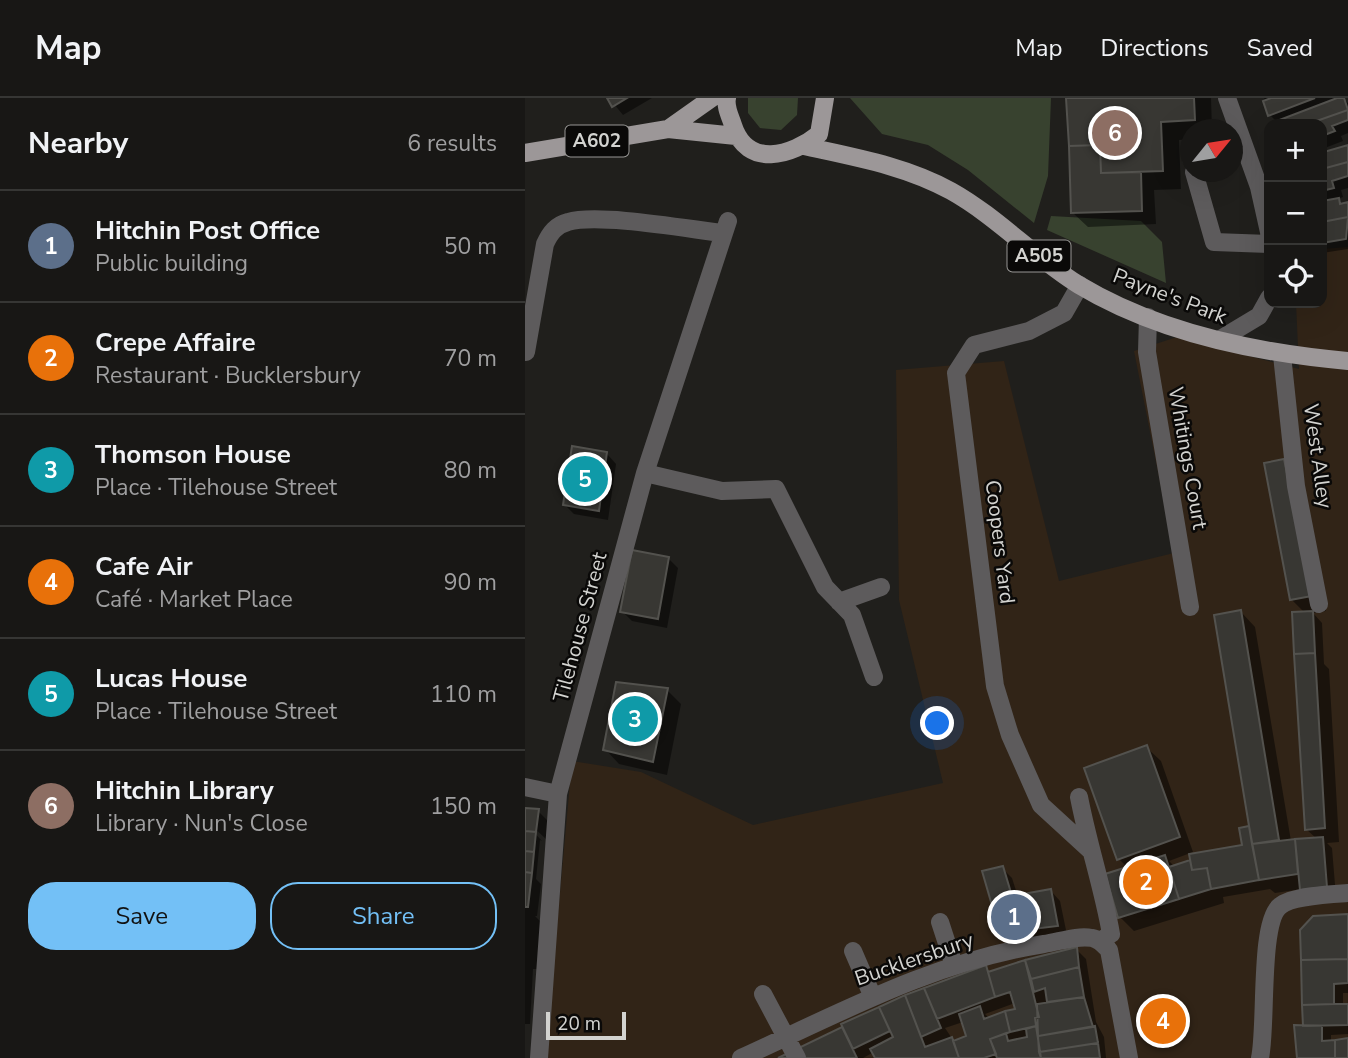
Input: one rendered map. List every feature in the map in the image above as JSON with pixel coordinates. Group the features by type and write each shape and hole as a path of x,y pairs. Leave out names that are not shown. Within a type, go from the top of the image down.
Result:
{"main road":[{"name":"A602","path":"668,129 712,98"},
{"path":"727,98 736,135 751,148 773,155 791,152 819,134 825,98"},
{"name":"A602","path":"525,153 668,129 736,135"},
{"name":"Payne's Park","path":"804,146 883,163 951,191 1080,285 1148,317 1219,340 1282,355 1348,360"}],"street":[{"path":"1227,98 1232,119"},
{"path":"1243,155 1259,187 1264,210"},
{"path":"1197,182 1214,242 1264,244"},
{"name":"Tilehouse Street","path":"526,352 545,244 555,229 563,224 592,220 725,227 645,473 558,794 538,1058"},
{"name":"Coopers Yard","path":"1080,285 1064,313 1030,331 974,345 957,373 995,686 1010,735 1041,805 1089,849"},
{"path":"1219,340 1259,316 1264,307"},
{"name":"Whitings Court","path":"1148,317 1147,352 1189,607"},
{"name":"West Alley","path":"1282,355 1296,485 1319,604"},
{"path":"645,473 722,491 776,489 825,587 852,615 874,677"},
{"path":"839,602 881,587"},
{"path":"525,787 558,794"},
{"path":"1079,797 1089,849 1105,898 1111,934 1104,946 1129,1058"},
{"path":"1260,1058 1265,1034 1267,931 1278,906 1290,901 1348,893"},
{"path":"940,922 954,965"},
{"name":"Bucklersbury","path":"741,1058 872,995 954,965 1025,947 1071,939 1093,938 1104,946"},
{"path":"853,951 872,995"},
{"path":"763,994 797,1058"}],"shaded area":[{"path":"1348,247 1348,1058 545,1058 572,761 641,772 753,825 943,783 899,600 896,370 1004,361 1059,581 1174,553 1134,351 1177,337 1299,369 1296,308 1327,308 1327,249"}],"green space":[{"path":"748,98 798,98 797,115 781,130 760,128 748,113"},
{"path":"850,98 1051,98 1048,176 1034,223 968,170 928,145 882,134"},
{"path":"1051,216 1141,221 1162,242 1166,283 1047,230"}],"building":[{"path":"607,98 627,98 612,107"},
{"path":"1066,98 1194,98 1195,119 1161,122 1163,171 1101,173 1100,145 1069,146"},
{"path":"1271,98 1315,98 1268,116 1263,101"},
{"path":"1337,98 1344,98 1348,110 1322,119 1282,119"},
{"path":"1348,110 1348,120 1332,126 1335,131 1327,134 1327,119 1322,119"},
{"path":"1100,145 1101,173 1141,172 1142,211 1071,213 1069,146"},
{"path":"1348,145 1348,162 1327,168 1327,151"},
{"path":"1348,162 1348,176 1332,181 1334,188 1327,190 1327,168"},
{"path":"1339,198 1340,204 1348,202 1348,217 1327,221 1327,200"},
{"path":"1348,217 1346,239 1327,242 1327,221"},
{"path":"572,446 607,452 599,511 563,505"},
{"path":"1284,459 1312,596 1290,600 1264,463"},
{"path":"632,550 669,557 658,619 620,612"},
{"path":"1241,610 1279,840 1252,844 1214,615"},
{"path":"1313,611 1315,653 1294,654 1292,612"},
{"path":"1315,653 1325,828 1305,830 1294,654"},
{"path":"616,682 668,688 653,762 603,750"},
{"path":"1147,745 1180,837 1117,860 1084,768"},
{"path":"525,808 539,809 536,832 525,831"},
{"path":"1249,826 1259,880 1211,889 1207,868 1192,870 1189,854 1242,845 1239,828"},
{"path":"525,831 536,832 534,852 525,851"},
{"path":"1323,837 1327,887 1300,890 1295,839"},
{"path":"1295,839 1298,874 1259,880 1252,844"},
{"path":"525,851 534,852 532,873 525,872"},
{"path":"1165,855 1179,899 1118,918 1105,874"},
{"path":"1190,860 1192,870 1207,868 1211,889 1179,899 1169,867"},
{"path":"1003,866 1012,896 1051,889 1058,926 1000,933 982,871"},
{"path":"525,872 532,873 528,907 525,907"},
{"path":"1348,914 1348,959 1301,960 1300,930 1313,916"},
{"path":"1077,947 1079,967 1031,979 1025,960"},
{"path":"1348,959 1348,983 1334,984 1334,1004 1302,1005 1301,960"},
{"path":"1025,960 1039,1017 1035,1018 1036,1026 1010,1032 1005,1011 1015,1009 1010,992 995,997 988,972"},
{"path":"986,965 995,997 937,1019 924,988"},
{"path":"1079,967 1084,997 1047,1002 1045,988 1034,992 1031,979"},
{"path":"924,988 941,1028 921,1037 905,995"},
{"path":"905,995 925,1047 952,1037 959,1058 875,1058 870,1049 893,1037 879,1007"},
{"path":"1084,997 1093,1027 1038,1036 1037,1004"},
{"path":"1348,1004 1348,1025 1303,1026 1302,1005"},
{"path":"980,1006 984,1019 1005,1011 1010,1032 990,1039 996,1054 984,1058 959,1058 953,1041 966,1036 959,1014"},
{"path":"879,1007 890,1031 853,1049 841,1024"},
{"path":"1294,1025 1322,1026 1322,1041 1335,1040 1335,1058 1297,1058"},
{"path":"1036,1026 1041,1058 997,1058 990,1039 1006,1033 1008,1041 1027,1037 1026,1029"},
{"path":"1095,1026 1098,1043 1039,1052 1038,1036"},
{"path":"842,1027 857,1058 778,1058"},
{"path":"1348,1038 1348,1058 1335,1058 1335,1040"},
{"path":"1098,1043 1100,1058 1041,1058 1039,1052"}],"place":[{"name":"Hitchin Library","path":"1115,133"},
{"name":"Lucas House","path":"585,479"},
{"name":"Thomson House","path":"635,719"},
{"name":"Crepe Affaire","path":"1146,882"},
{"name":"Hitchin Post Office","path":"1014,917"},
{"name":"Cafe Air","path":"1163,1021"}]}
